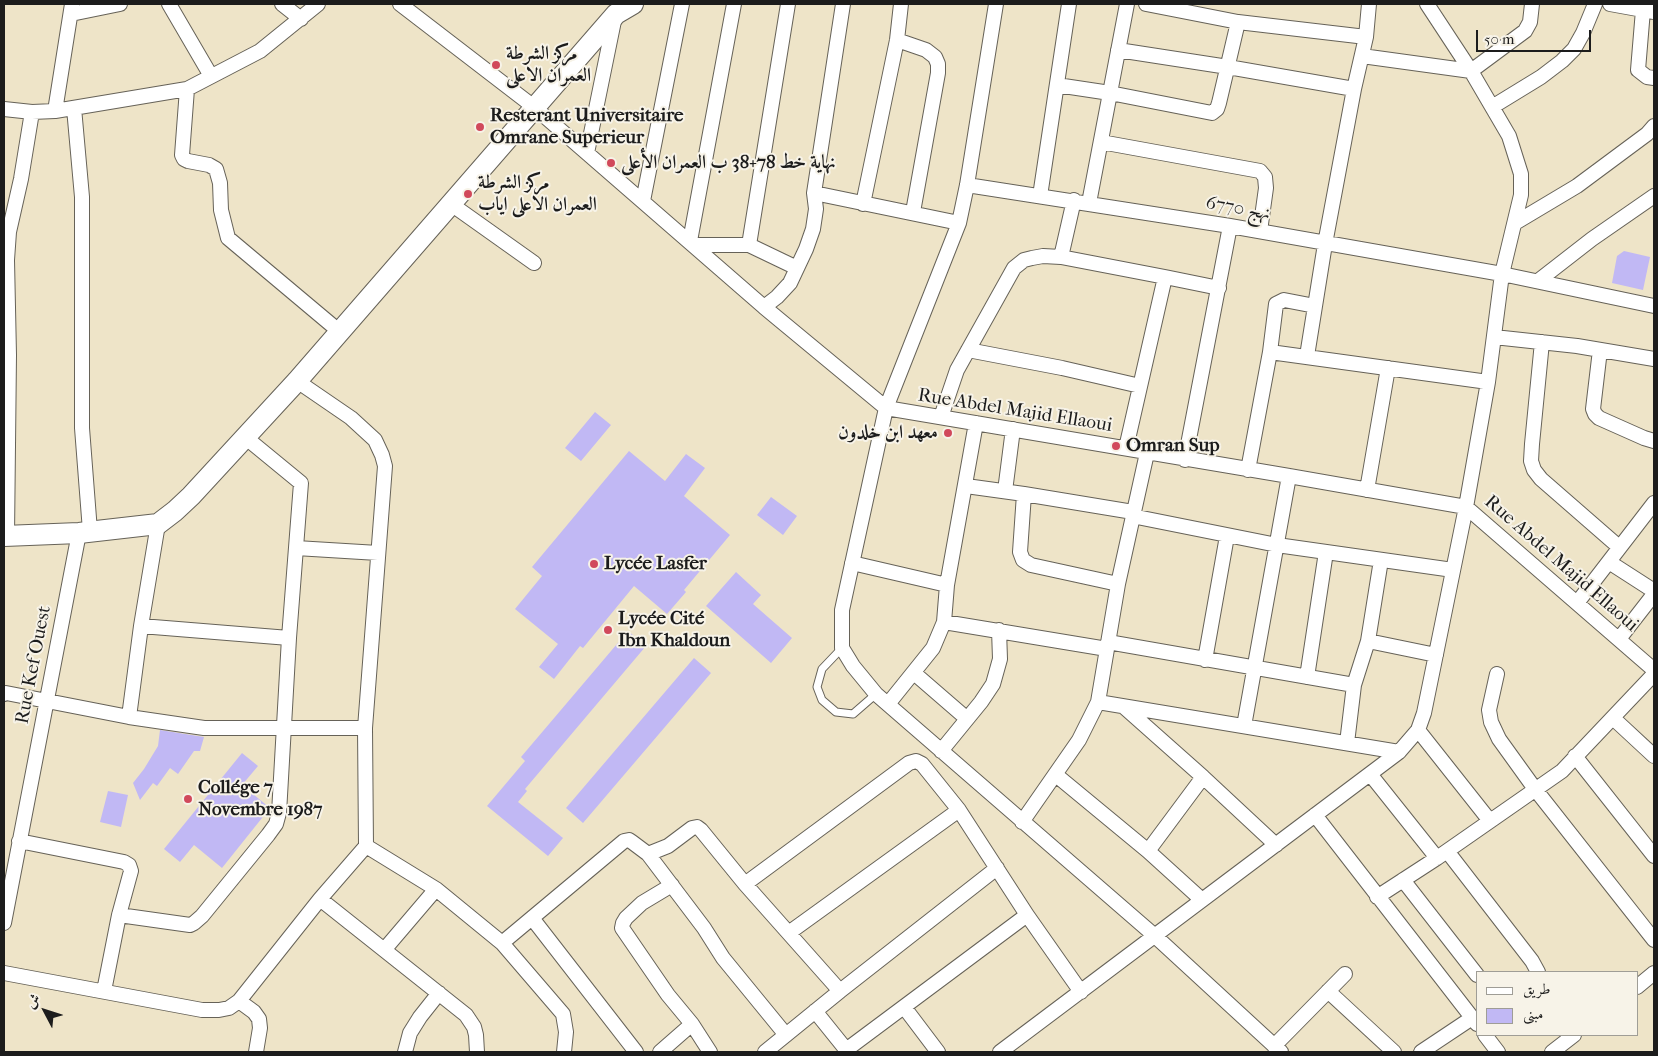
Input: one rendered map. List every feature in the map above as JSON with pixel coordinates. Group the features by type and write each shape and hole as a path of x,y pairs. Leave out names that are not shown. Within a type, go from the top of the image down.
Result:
{"street":[{"path":"55,111 71,9 120,4"},
{"path":"169,4 211,76"},
{"path":"282,4 301,19"},
{"path":"4,109 32,112 55,111 187,89 260,51 318,4"},
{"path":"400,4 534,107 764,307 886,408"},
{"path":"643,201 682,4"},
{"path":"692,243 734,4"},
{"path":"749,245 788,4"},
{"path":"764,307 790,283 813,229 816,209 814,193 843,4"},
{"path":"863,204 897,40 901,4"},
{"path":"996,4 968,184 959,223 886,408 842,610 842,648 853,666 876,694 1154,936 1277,1049 1345,974"},
{"path":"1040,196 1069,4"},
{"path":"1089,203 1127,4"},
{"path":"1146,4 1238,22 1366,37"},
{"path":"1307,356 1325,244 1354,88 1366,37 1369,4"},
{"path":"1000,1052 1370,774 1398,752 1418,730 1424,713 1466,507 1488,382 1502,274 1521,195 1521,174 1509,136 1471,71 1427,4"},
{"path":"1362,56 1471,71 1525,31 1530,22 1532,4"},
{"path":"1492,107 1541,77 1568,55 1574,49 1583,33 1595,4"},
{"path":"1619,5 1649,11 1638,70 1647,77 1654,78"},
{"path":"32,112 21,179 9,232 7,260 10,356 5,536 85,532 158,524 191,496 297,382 534,107 624,9"},
{"path":"586,152 624,9"},
{"path":"1057,84 1212,113 1217,109 1220,102 1238,22"},
{"path":"897,40 926,50 935,57 938,64 914,212"},
{"path":"1118,50 1228,66 1354,88"},
{"path":"187,89 182,155 188,161 210,165 216,169 220,183 221,210 228,238 340,332"},
{"name":"Rue Kef Ouest","path":"4,922 46,701 85,532 82,428 82,197 74,108"},
{"path":"1515,223 1577,186 1647,134 1654,126"},
{"path":"1101,142 1260,171 1265,177 1266,188 1260,232"},
{"name":"نهج 6770","path":"968,184 1230,226 1502,274 1654,306"},
{"path":"814,193 863,204 914,212 959,223"},
{"path":"1538,281 1592,239 1654,196"},
{"path":"1061,257 1074,200"},
{"path":"451,204 534,263"},
{"path":"1185,460 1230,226"},
{"path":"692,243 749,245 797,268"},
{"path":"941,417 958,370 968,350 1014,268 1024,260 1043,256 1061,257 1219,288"},
{"path":"1126,448 1164,277"},
{"path":"1248,470 1270,352 1275,308 1279,301 1284,300 1315,306"},
{"path":"1494,337 1542,342 1654,359"},
{"path":"1542,342 1532,444 1531,461 1534,470 1541,479 1619,547"},
{"path":"968,350 1062,368 1140,386"},
{"path":"1600,350 1593,410 1595,414 1599,418 1649,439 1654,453"},
{"path":"1270,352 1488,382"},
{"path":"1367,490 1388,368"},
{"path":"4,973 202,1010 229,1008 239,1001 320,899 366,846 366,728 385,466 375,440 352,418 297,382"},
{"name":"Rue Abdel Majid Ellaoui","path":"886,408 1466,507 1654,670"},
{"path":"888,704 933,648 944,622 947,584 976,423"},
{"path":"1005,491 1013,429"},
{"path":"119,915 190,925 194,923 202,916 276,824 279,813 289,638 301,483 245,438"},
{"path":"1022,822 1079,740 1098,702 1118,584 1147,453"},
{"path":"1244,726 1289,476"},
{"path":"966,486 1024,494 1132,514 1227,536 1277,545 1453,570"},
{"path":"1024,494 1020,552 1023,560 1031,565 1118,584"},
{"path":"1577,603 1654,503"},
{"path":"129,716 141,626 158,524"},
{"path":"1205,660 1227,536"},
{"path":"296,548 378,553"},
{"path":"1307,677 1326,552"},
{"path":"1347,743 1354,685 1368,641 1380,560"},
{"path":"1608,562 1654,592 1619,639"},
{"path":"852,563 947,584"},
{"path":"944,622 1205,660 1354,685"},
{"path":"141,626 289,638"},
{"path":"940,751 981,702 993,684 1000,659 1000,630"},
{"path":"1368,641 1436,655"},
{"path":"914,673 966,718"},
{"path":"1497,674 1490,710 1491,722 1499,739 1535,789 1654,940"},
{"path":"1377,897 1562,770 1654,674"},
{"path":"4,692 204,728 366,728"},
{"path":"1098,702 1398,752"},
{"path":"1123,706 1276,845"},
{"path":"1613,718 1654,756"},
{"path":"1418,730 1490,820"},
{"path":"1575,756 1654,856"},
{"path":"745,884 909,763 916,761 922,764 959,810 1027,915 1081,992"},
{"path":"1370,774 1442,854 1532,960 1538,971"},
{"path":"1056,775 1148,851 1202,900"},
{"path":"1148,851 1203,777"},
{"path":"790,932 959,810"},
{"path":"1316,815 1475,1023 1421,1052"},
{"path":"648,854 664,848 692,828 697,827 840,991"},
{"path":"502,943 624,841 629,840 648,854 704,928 723,958 786,1035"},
{"path":"19,841 124,862 129,865 131,871 119,915 104,991"},
{"path":"366,846 436,888 502,943 563,1014 566,1032 564,1052"},
{"path":"765,1052 997,868"},
{"path":"1403,880 1476,974"},
{"path":"672,885 642,903 626,918 622,928 668,995 692,1024 710,1052"},
{"path":"384,950 436,888"},
{"path":"320,899 466,1015 476,1035 477,1052"},
{"path":"815,1012 847,1051 1027,915"},
{"path":"532,918 636,1052"},
{"path":"1638,986 1654,973"},
{"path":"1328,991 1394,1052"},
{"path":"405,1052 410,1033 439,993"},
{"path":"239,1001 254,1012 259,1019 260,1028 256,1052"},
{"path":"904,1007 938,1052"},
{"path":"660,1052 692,1024"},
{"path":"1486,1036 1498,1052"},
{"path":"1552,1052 1573,1036"}],"lane":[{"path":"842,648 822,669 817,687 822,700 836,712 853,714 876,694"}],"building":[{"path":"1624,251 1650,257 1643,290 1612,283 1617,256"},
{"path":"595,412 611,425 581,461 565,448"},
{"name":"Lycée Lasfer","path":"629,451 665,481 686,454 705,468 684,496 730,535 684,590 686,592 667,614 634,586 583,648 580,646 554,679 539,667 558,644 515,609 542,576 532,567"},
{"path":"771,497 797,516 783,535 757,515"},
{"path":"736,572 761,595 753,604 792,638 771,663 706,606"},
{"path":"628,631 646,646 525,789 527,791 518,802 563,838 548,856 487,806 525,761 521,757"},
{"path":"694,658 711,673 583,823 566,808"},
{"path":"160,730 204,737 200,751 194,751 178,774 170,768 157,786 153,783 140,800 133,783 158,746"},
{"path":"242,753 258,766 242,785 270,808 222,868 194,845 180,862 164,849"},
{"path":"108,791 128,795 121,827 100,822"}],"place":[{"name":"مركز الشرطة العمران الاعلى","path":"496,65"},
{"name":"Resterant Universitaire Omrane Superieur","path":"480,127"},
{"name":"نهاية خط 78+38 ب العمران الأعلى","path":"611,163"},
{"name":"مركز الشرطة العمران الاعلى اياب","path":"468,194"},
{"name":"معهد ابن خلدون","path":"948,433"},
{"name":"Omran Sup","path":"1116,446"},
{"name":"Lycée Lasfer","path":"594,564"},
{"name":"Lycée Cité Ibn Khaldoun","path":"608,630"},
{"name":"Collége 7 Novembre 1987","path":"188,799"}]}
